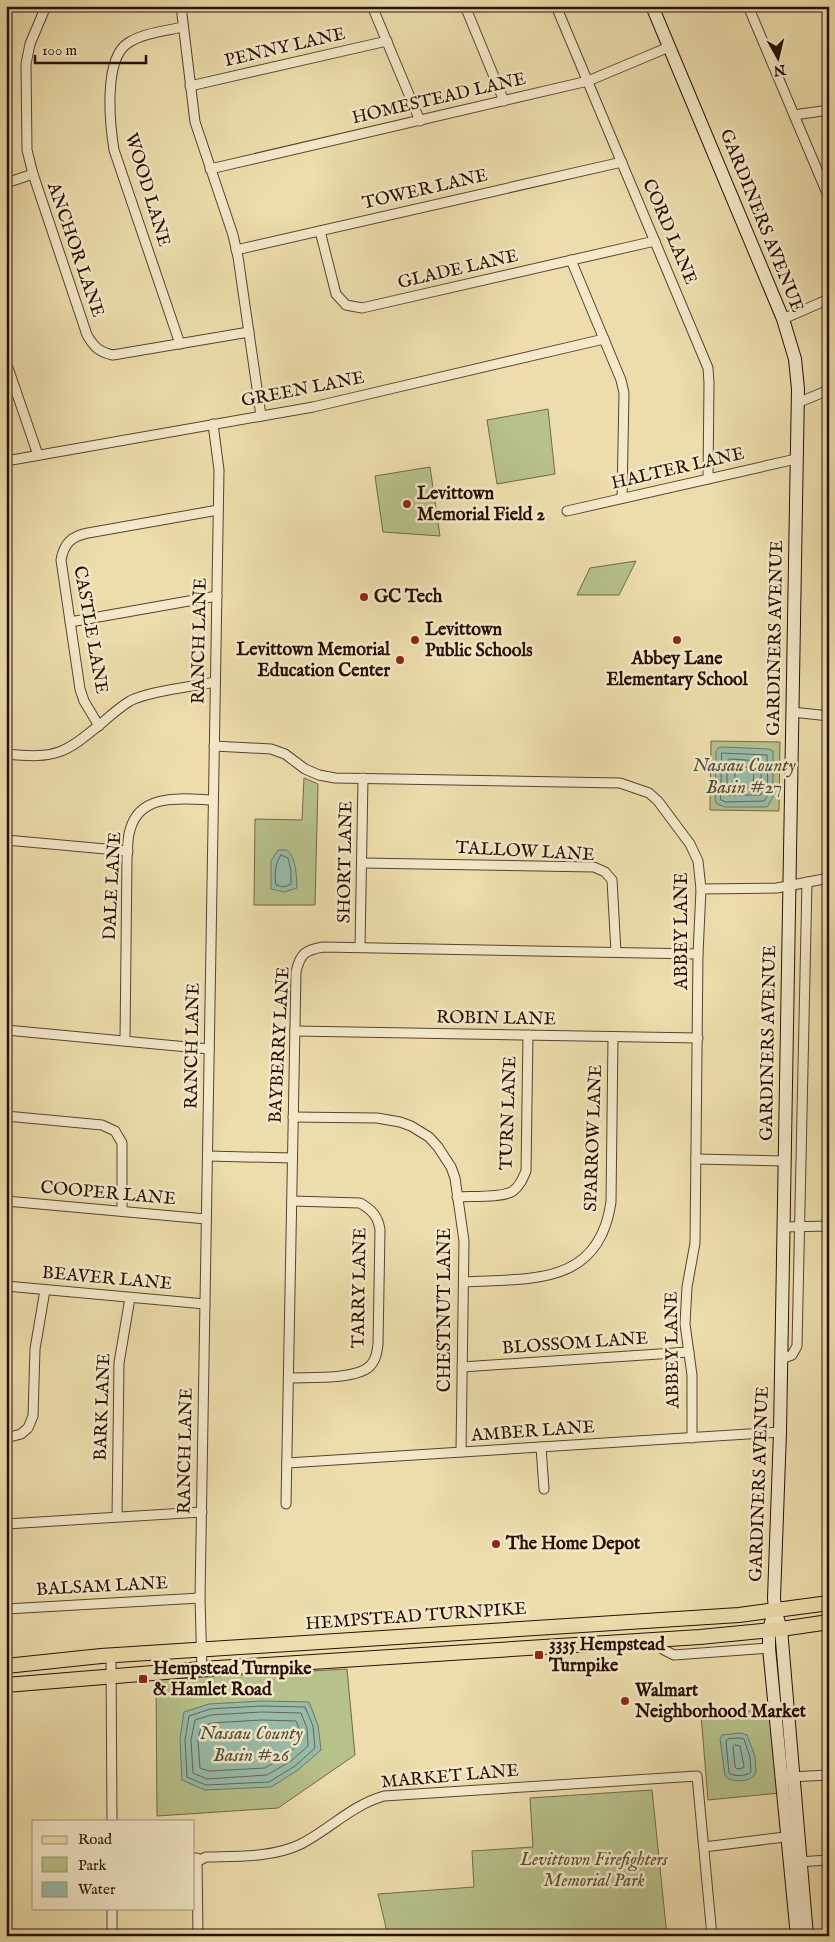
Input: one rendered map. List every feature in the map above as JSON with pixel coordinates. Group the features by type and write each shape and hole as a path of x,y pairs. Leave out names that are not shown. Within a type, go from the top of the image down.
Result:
{"main road":[{"name":"GARDINERS AVENUE","path":"652,6 783,319 794,359 798,390 784,1227 775,1630"},
{"name":"HEMPSTEAD TURNPIKE","path":"6,1666 110,1656 650,1621 775,1610 829,1603"},
{"path":"6,1685 202,1669 655,1640 775,1630 829,1622"},
{"path":"775,1630 769,1648 788,1777"},
{"path":"775,1630 795,1863 797,1936"},
{"path":"795,1863 807,1936"}],"street":[{"name":"ANCHOR LANE","path":"46,6 30,44 26,64 27,150 33,174 87,335 93,346 102,352 113,355 249,332"},
{"path":"181,6 195,122 233,235 262,416"},
{"path":"372,6 420,121"},
{"path":"464,6 504,101"},
{"name":"CORD LANE","path":"556,6 708,368 708,479"},
{"path":"748,6 828,197"},
{"name":"WOOD LANE","path":"180,344 114,150 111,87 113,66 125,45 144,36 183,27"},
{"name":"PENNY LANE","path":"190,86 387,41"},
{"name":"HOMESTEAD LANE","path":"210,169 588,81 669,46"},
{"path":"794,114 829,110"},
{"name":"TOWER LANE","path":"236,250 622,162"},
{"path":"6,183 33,174"},
{"name":"GLADE LANE","path":"320,231 336,294 341,301 353,307 378,305 655,241"},
{"path":"572,260 621,380 624,393 622,498"},
{"path":"783,319 829,299"},
{"name":"GREEN LANE","path":"6,461 313,407 604,340"},
{"path":"6,362 38,455"},
{"path":"797,403 829,390"},
{"name":"RANCH LANE","path":"202,1669 200,1598 219,470 213,424"},
{"name":"HALTER LANE","path":"566,511 796,458"},
{"name":"CASTLE LANE","path":"99,726 84,701 80,689 61,560 65,546 72,538 88,532 218,510"},
{"path":"70,622 217,596"},
{"path":"6,754 32,756 58,753 73,747 123,706 142,696 215,682"},
{"path":"792,712 829,716"},
{"name":"ABBEY LANE","path":"214,746 271,749 285,754 319,775 335,778 620,783 637,788 658,801 690,844 698,861 701,889 698,954 695,1243 688,1287 685,1324 692,1375 692,1438"},
{"name":"SHORT LANE","path":"360,948 363,778"},
{"name":"DALE LANE","path":"125,1041 129,832 140,812 150,804 168,799 213,800"},
{"path":"6,840 128,851"},
{"name":"TALLOW LANE","path":"362,863 594,867 605,872 612,880 616,952"},
{"path":"701,889 777,888 829,878"},
{"name":"GARDINERS AVENUE","path":"781,1359 792,1355 797,1346 807,882"},
{"name":"BAYBERRY LANE","path":"286,1504 294,1032 296,972 299,961 304,953 311,949 323,947 698,954"},
{"path":"6,1030 209,1049"},
{"name":"ROBIN LANE","path":"294,1032 698,1038"},
{"name":"TURN LANE","path":"457,1197 507,1194 519,1186 523,1178 526,1171 528,1036"},
{"name":"SPARROW LANE","path":"464,1282 555,1275 582,1260 599,1241 606,1225 610,1202 613,1037"},
{"path":"6,1116 102,1125 115,1132 122,1143 122,1212"},
{"name":"CHESTNUT LANE","path":"293,1116 377,1118 400,1122 411,1126 429,1137 444,1156 455,1178 464,1241 461,1452"},
{"path":"208,1156 292,1158"},
{"path":"696,1160 784,1161"},
{"name":"COOPER LANE","path":"6,1201 206,1220"},
{"name":"TARRY LANE","path":"289,1378 344,1375 359,1373 368,1368 376,1355 379,1316 380,1230 377,1217 369,1208 360,1203 292,1201"},
{"path":"784,1227 829,1226"},
{"name":"BEAVER LANE","path":"6,1286 205,1304"},
{"path":"6,1438 21,1434 28,1428 33,1416 35,1349 45,1290"},
{"name":"BARK LANE","path":"116,1517 119,1362 130,1298"},
{"name":"BLOSSOM LANE","path":"462,1367 689,1352"},
{"name":"AMBER LANE","path":"287,1463 780,1432"},
{"path":"542,1447 544,1489"},
{"path":"6,1524 202,1512"},
{"name":"BALSAM LANE","path":"6,1609 200,1598"},
{"path":"655,1640 664,1650 674,1655 769,1648"},
{"path":"110,1656 112,1820"},
{"path":"788,1777 829,1775"},
{"name":"MARKET LANE","path":"196,1858 200,1860 263,1854 287,1849 310,1839 362,1804 384,1796 693,1776 697,1776 704,1846"},
{"path":"712,1936 704,1846 793,1836"},
{"path":"196,1858 198,1936"},
{"path":"795,1863 829,1860"},
{"path":"112,1910 112,1936"}],"green space":[{"path":"548,409 555,474 497,484 487,420"},
{"name":"Levittown Memorial Field 2","path":"430,467 440,536 383,532 375,476"},
{"path":"636,561 619,595 577,595 590,568"},
{"name":"Nassau County Basin #27","path":"711,741 780,742 779,811 710,810"},
{"path":"304,778 318,784 315,905 254,905 255,819 302,820"},
{"path":"347,1669 355,1755 278,1808 157,1816 156,1680"},
{"path":"773,1709 780,1793 708,1800 701,1715"},
{"name":"Levittown Firefighters Memorial Park","path":"652,1790 667,1936 388,1936 378,1894 474,1887 472,1851 533,1847 530,1798"}],"water":[{"name":"Nassau County Basin #27","path":"718,748 769,749 773,751 773,797 767,807 725,807 717,804 715,800 716,752"},
{"path":"278,850 287,850 293,858 297,888 284,892 271,889 271,861"},
{"name":"Nassau County Basin #26","path":"262,1701 309,1702 318,1725 321,1750 298,1770 271,1787 205,1790 182,1780 180,1739 184,1712 209,1704"},
{"path":"740,1733 747,1735 755,1756 756,1772 754,1776 746,1780 737,1781 725,1776 720,1739 722,1735"}],"place":[{"name":"Levittown Memorial Field 2","path":"407,504"},
{"name":"GC Tech","path":"364,597"},
{"name":"Levittown Public Schools","path":"415,640"},
{"name":"Abbey Lane Elementary School","path":"677,640"},
{"name":"Levittown Memorial Education Center","path":"400,660"},
{"name":"The Home Depot","path":"496,1544"},
{"name":"3335 Hempstead Turnpike","path":"539,1655"},
{"name":"Hempstead Turnpike & Hamlet Road","path":"143,1679"},
{"name":"Walmart Neighborhood Market","path":"625,1701"}]}
